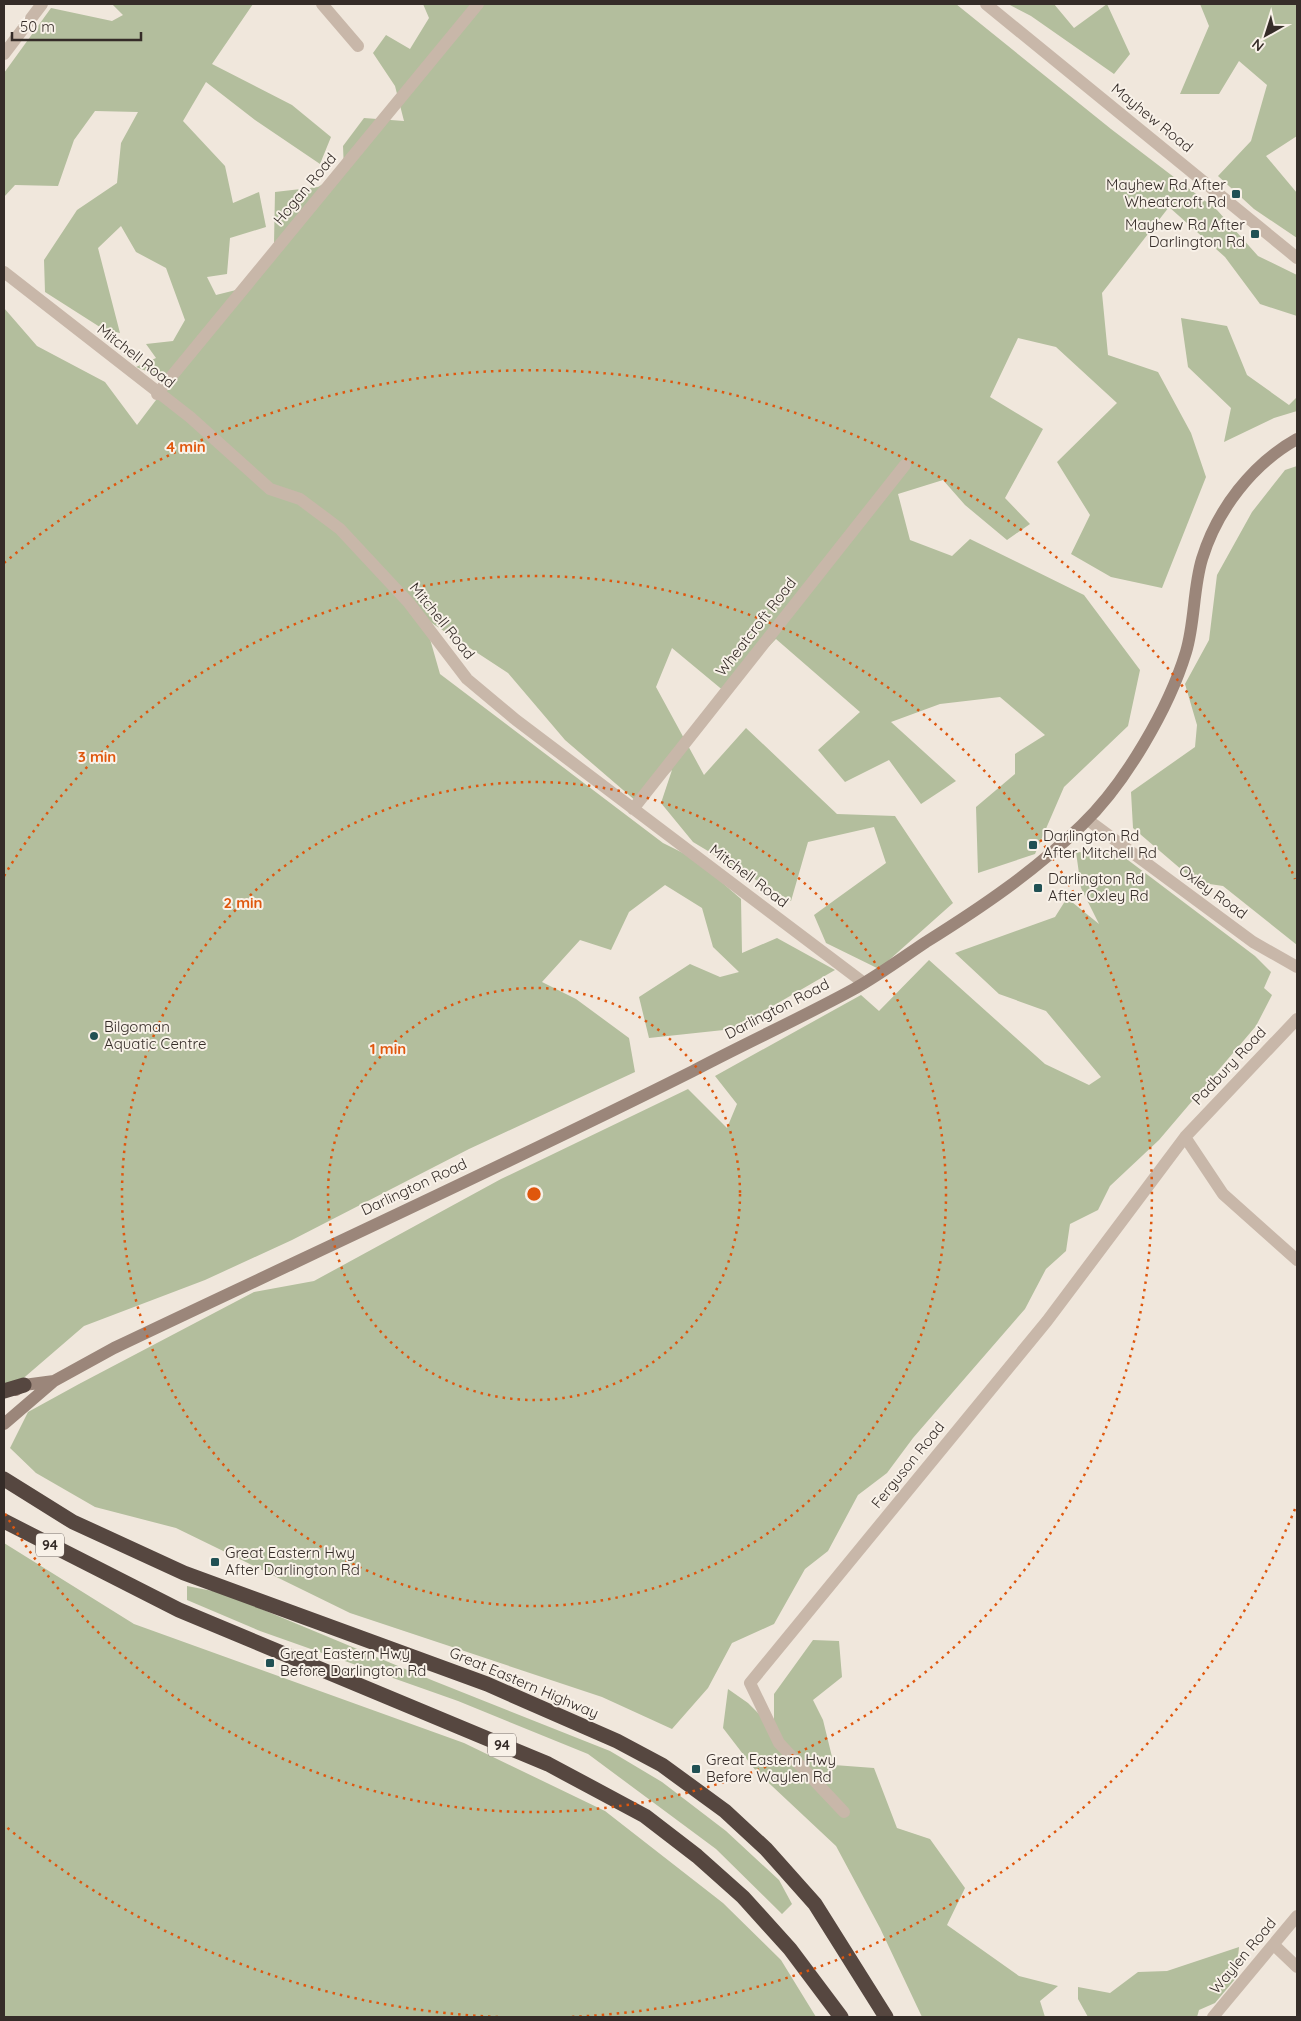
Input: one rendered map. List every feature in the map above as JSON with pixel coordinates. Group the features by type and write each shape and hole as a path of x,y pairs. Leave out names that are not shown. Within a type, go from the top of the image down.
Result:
{"highway":[{"path":"4,1391 24,1385"},
{"name":"Great Eastern Highway","path":"4,1479 73,1522 184,1573 487,1684 617,1741 662,1765 725,1811 766,1849 815,1904 886,2017"},
{"name":"94","path":"4,1522 179,1610 548,1764 645,1816 697,1856 743,1897 790,1949 841,2017"}],"street":[{"path":"4,54 42,4"},
{"path":"322,4 358,46"},
{"name":"Hogan Road","path":"157,394 478,4"},
{"name":"Mayhew Road","path":"986,4 1297,258"},
{"name":"Mitchell Road","path":"4,272 157,394 190,417 270,489 300,499 340,529 409,603 467,679 516,720 864,983"},
{"name":"Darlington Road","path":"4,1424 54,1381 114,1348 629,1103 864,983 1000,895 1056,850 1088,820 1104,802 1157,722 1186,651 1202,558 1220,520 1237,491 1251,475 1269,457 1297,439"},
{"name":"Wheatcroft Road","path":"633,809 905,465"},
{"name":"Oxley Road","path":"1088,820 1253,942 1297,967"},
{"name":"Padbury Road","path":"1185,1137 1297,1019"},
{"path":"1185,1137 1223,1194 1297,1260"},
{"name":"Ferguson Road","path":"844,1812 779,1743 750,1683 1047,1321 1185,1137"},
{"name":"Darlington Road","path":"4,1398 24,1385 54,1381"},
{"name":"Waylen Road","path":"1213,2017 1297,1916"},
{"path":"1274,1945 1297,1967"}],"green space":[{"path":"112,4 253,4 212,64 292,105 331,137 320,164 255,120 206,82 183,121 225,166 233,203 259,192 266,227 230,238 227,274 207,277 216,295 252,286 274,243 275,192 318,187 344,171 343,146 364,118 404,121 395,86 373,53 386,35 410,49 429,18 423,4 956,4 1111,129 1217,210 1258,256 1297,275 1297,316 1260,304 1225,257 1169,207 1102,293 1108,355 1158,372 1191,433 1206,477 1162,588 1111,577 1071,554 1090,515 1057,462 1117,403 1056,347 1018,338 990,397 1043,429 1005,498 1030,524 1007,540 965,505 943,480 898,494 910,540 952,556 970,539 1084,595 1140,670 1128,726 1064,787 1035,854 978,873 976,807 1015,774 1015,754 1045,735 1000,697 940,704 891,722 956,781 921,804 889,760 845,782 818,750 860,712 776,639 725,692 672,648 656,687 704,775 746,728 837,814 895,816 953,903 879,969 826,943 814,915 886,863 874,827 808,842 791,901 693,842 661,803 672,770 637,802 565,740 508,673 424,618 440,674 663,843 695,859 741,899 742,953 777,938 835,970 733,1029 649,1038 639,997 690,964 720,977 739,972 713,947 702,908 665,885 629,912 611,950 580,940 542,982 576,999 629,1038 635,1072 469,1149 292,1240 205,1280 84,1326 19,1382 4,1385 4,308 37,346 105,382 137,425 156,400 162,377 136,367 156,358 146,344 173,341 185,320 166,268 136,252 121,226 98,248 120,333 103,329 45,292 44,260 77,210 117,183 121,143 138,112 95,111 74,140 58,186 15,185 4,197 4,73 51,8 112,21 123,15"},
{"path":"1008,4 1054,4 1074,28 1107,4 1130,54 1114,74 1031,16"},
{"path":"1200,4 1297,4 1297,136 1266,156 1297,193 1297,238 1254,209 1218,176 1251,141 1267,85 1239,61 1219,94 1180,94 1209,26"},
{"path":"1181,318 1227,326 1247,375 1289,405 1297,397 1297,411 1274,418 1224,442 1231,408 1188,367"},
{"path":"1297,466 1297,945 1223,886 1196,882 1133,828 1131,792 1195,747 1197,725 1185,684 1209,640 1217,575 1252,512 1285,470"},
{"path":"1076,852 1120,854 1255,956 1271,972 1264,988 1272,995 1256,1026 1159,1140 1110,1186 1098,1210 1070,1224 1066,1251 1046,1269 1025,1309 913,1438 887,1473 858,1495 828,1551 805,1569 774,1624 732,1643 708,1688 672,1729 602,1697 350,1613 176,1528 95,1507 36,1473 10,1448 28,1412 79,1384 254,1292 314,1281 501,1179 688,1089 727,1128 737,1104 715,1076 861,995 879,1011 929,960 1045,1064 1089,1085 1101,1077 1046,1011 999,994 955,953 1055,917 1067,898 1099,924 1081,888"},
{"path":"4,1543 134,1624 464,1743 605,1811 723,1903 781,1960 816,2017 4,2017"},
{"path":"187,1586 223,1593 434,1681 610,1751 662,1782 726,1831 779,1880 792,1904 782,1914 716,1849 588,1754 458,1701 260,1631 187,1600"},
{"path":"813,1640 839,1641 842,1677 813,1700 823,1720 834,1765 874,1768 897,1828 930,1839 965,1888 947,1925 1019,1976 1058,1986 1040,2001 1045,2017 922,2017 880,1928 836,1846 756,1771 723,1728 728,1689 748,1703 774,1729 774,1694"},
{"path":"1239,1947 1236,1978 1215,2003 1199,2010 1197,2017 1088,2017 1078,1999 1078,1987 1110,1993 1138,1972 1167,1971"}],"place":[{"name":"Mayhew Rd After Wheatcroft Rd","path":"1236,194"},
{"name":"Mayhew Rd After Darlington Rd","path":"1255,234"},
{"name":"Darlington Rd After Mitchell Rd","path":"1033,845"},
{"name":"Darlington Rd After Oxley Rd","path":"1038,888"},
{"name":"Bilgoman Aquatic Centre","path":"94,1036"},
{"name":"Great Eastern Hwy After Darlington Rd","path":"215,1562"},
{"name":"Great Eastern Hwy Before Darlington Rd","path":"270,1663"},
{"name":"Great Eastern Hwy Before Waylen Rd","path":"696,1769"}]}
